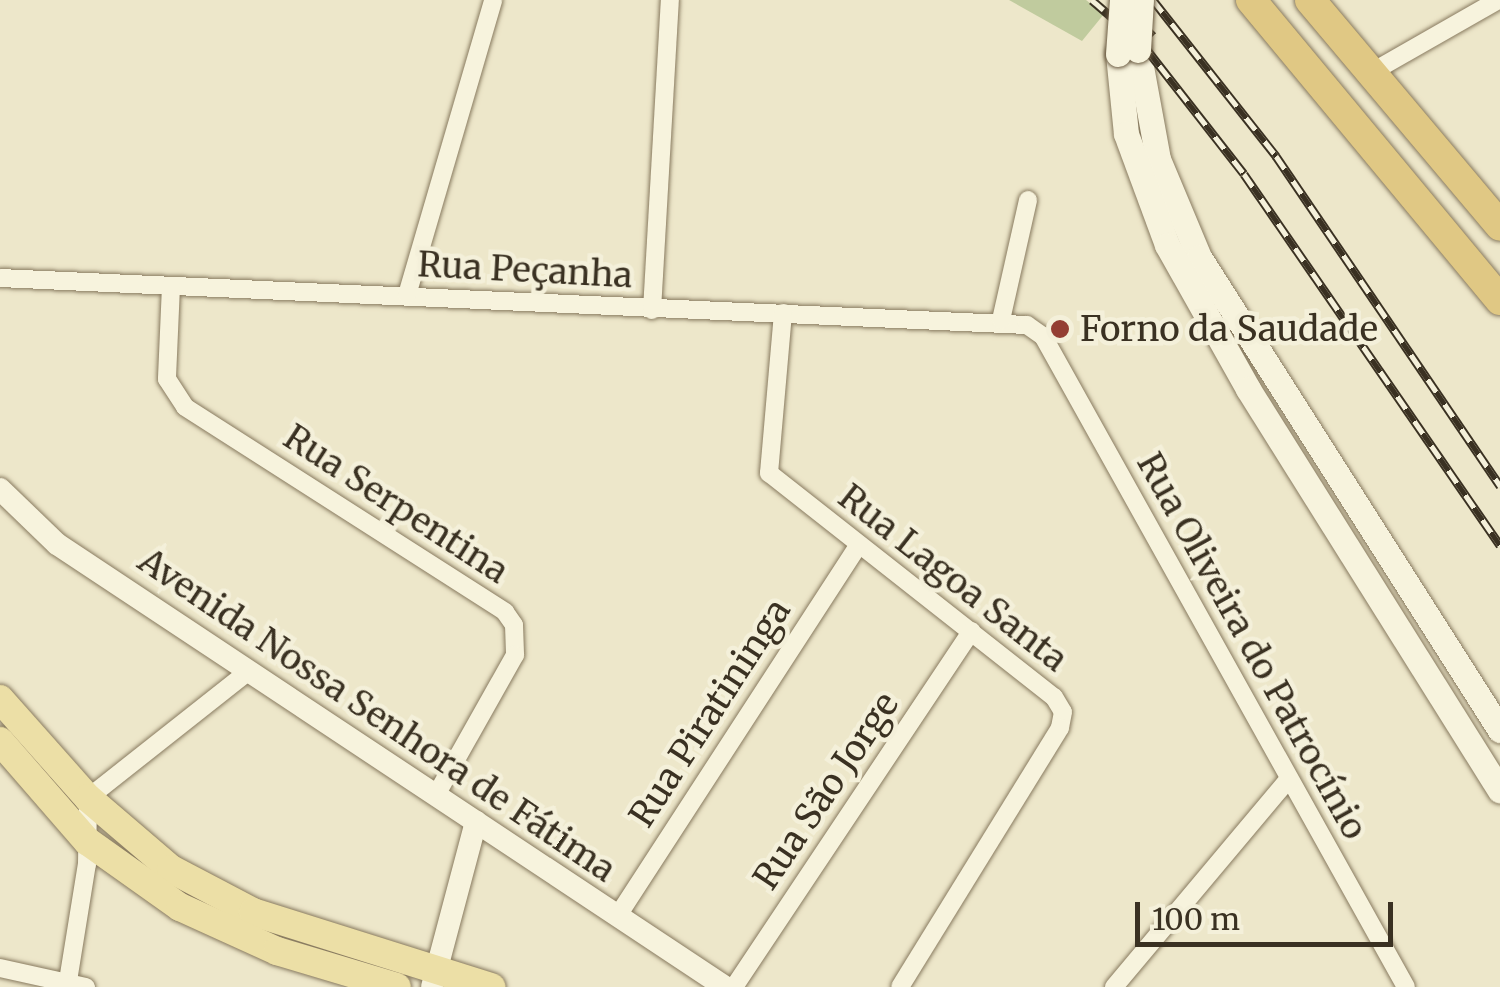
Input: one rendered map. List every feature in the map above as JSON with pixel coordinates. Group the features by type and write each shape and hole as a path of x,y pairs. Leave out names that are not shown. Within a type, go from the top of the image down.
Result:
{"highway":[{"path":"1251,0 1494,286"},
{"path":"1310,0 1500,226"}],"main road":[{"path":"1122,0 1128,52 1126,134 1167,245 1248,389 1500,790"},
{"path":"1141,0 1128,52 1158,159 1198,257 1500,730"},
{"path":"1324,0 1500,210"},
{"path":"0,699 88,798 171,869 253,912 435,978 491,987"},
{"path":"0,741 87,841 180,907 226,931 388,986"}],"street":[{"path":"407,296 493,0"},
{"path":"652,310 670,0"},
{"path":"1379,68 1498,0"},
{"path":"1000,320 1028,200"},
{"name":"Rua Peçanha","path":"0,278 652,310 1000,320 1043,336"},
{"name":"Rua Serpentina","path":"171,286 167,379 185,407 505,612 514,624 516,655 436,795"},
{"name":"Rua Lagoa Santa","path":"784,313 769,472 1054,697 1063,719 900,987"},
{"name":"Rua Oliveira do Patrocínio","path":"1043,336 1406,987"},
{"name":"Avenida Nossa Senhora de Fátima","path":"0,489 57,544 725,987"},
{"name":"Rua Piratininga","path":"616,917 858,545"},
{"name":"Rua São Jorge","path":"734,987 971,631"},
{"path":"0,968 74,985 88,798 249,671"},
{"path":"1114,987 1288,780"},
{"path":"435,978 476,822"}],"green space":[{"path":"1009,0 1086,0 1104,14 1082,41"}],"railway":[{"path":"1092,0 1141,42 1244,174 1500,545"},
{"path":"1118,0 1153,36"},
{"path":"1153,0 1276,156 1500,486"}],"place":[{"name":"Forno da Saudade","path":"1060,329"}]}
